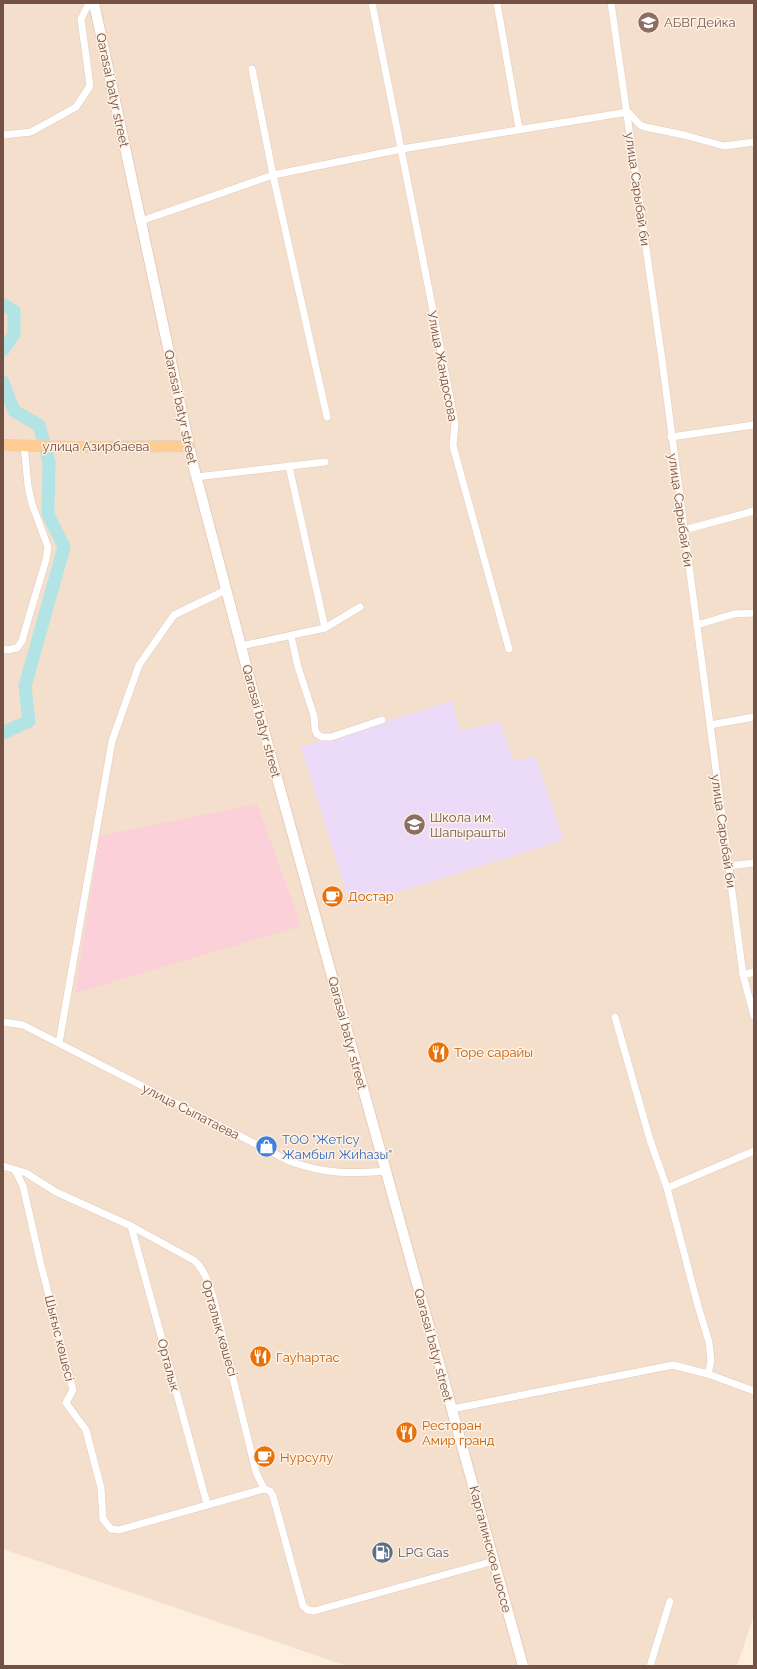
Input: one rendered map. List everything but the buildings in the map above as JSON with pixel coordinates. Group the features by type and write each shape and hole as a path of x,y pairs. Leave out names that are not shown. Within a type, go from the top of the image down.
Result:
{"main road":[{"name":"Qarasai batyr street","path":"94,3 196,477 241,646 458,1432"},
{"name":"улица Азирбаева","path":"3,444 75,447 189,446"},
{"name":"Каргалинское шоссе","path":"458,1432 523,1666"}],"street":[{"path":"3,135 31,132 76,107 90,86 81,19 89,3"},
{"name":"Улица Жандосова","path":"372,3 455,423 453,446 509,650"},
{"path":"497,3 519,129"},
{"name":"улица Сарыбай би","path":"611,3 628,112 743,975 754,1016"},
{"path":"252,69 273,175 327,417"},
{"path":"141,221 273,175 402,149 628,112 640,125 645,127 684,135 724,146 754,142"},
{"path":"671,437 754,425"},
{"path":"3,649 8,650 17,648 22,641 46,560 48,547 32,504 28,486 28,445"},
{"path":"196,477 325,462"},
{"path":"289,466 325,628"},
{"path":"684,530 754,510"},
{"path":"59,1043 112,741 139,665 174,615 226,590"},
{"path":"241,646 325,628 360,607"},
{"path":"697,625 734,614 754,613"},
{"path":"291,636 298,667 312,710 317,734 322,737 331,737 382,720"},
{"path":"710,725 754,717"},
{"path":"728,866 754,863"},
{"path":"743,975 754,972"},
{"path":"615,1017 650,1140 667,1188 708,1342 711,1361 708,1374"},
{"name":"улица Сыпатаева","path":"3,1022 23,1025 290,1161 310,1169 354,1174 386,1171"},
{"path":"667,1188 754,1151"},
{"name":"Орталық көшесі","path":"3,1166 36,1178 56,1192 71,1200 131,1226 195,1261 207,1278 256,1472 264,1489 270,1492 273,1496 303,1606 308,1610 314,1611 494,1561"},
{"name":"Шығыс көшесі","path":"15,1170 23,1186 73,1390 66,1403 86,1430 90,1441 101,1488 103,1519 111,1529 119,1530 207,1504"},
{"name":"Орталык","path":"131,1226 207,1504"},
{"path":"452,1409 673,1365 708,1374 754,1391"},
{"path":"207,1504 264,1489"},
{"path":"650,1666 670,1601"}],"shaded area":[{"path":"3,3 754,3 754,1615 737,1666 347,1666 3,1549"},
{"name":"АБВГДейка","path":"657,14 660,26 642,31 639,19"},
{"path":"452,701 460,731 500,722 513,760 536,757 563,840 351,907 301,747"},
{"path":"257,804 301,926 75,993 100,836"}],"waterway":[{"path":"3,305 14,311 14,334 3,350"},
{"path":"3,382 14,411 39,425 49,462 48,514 64,547 25,686 29,721 3,733"}],"place":[{"name":"АБВГДейка","path":"649,22"},
{"name":"Школа им. Шапырашты","path":"414,824"},
{"name":"Достар","path":"333,896"},
{"name":"Торе сарайы","path":"438,1052"},
{"name":"ТОО \"ЖетIсу Жамбыл Жиhазы\"","path":"266,1146"},
{"name":"Гауhартас","path":"261,1357"},
{"name":"Ресторан Амир гранд","path":"406,1432"},
{"name":"Нурсулу","path":"264,1457"},
{"name":"LPG Gas","path":"382,1552"}]}
